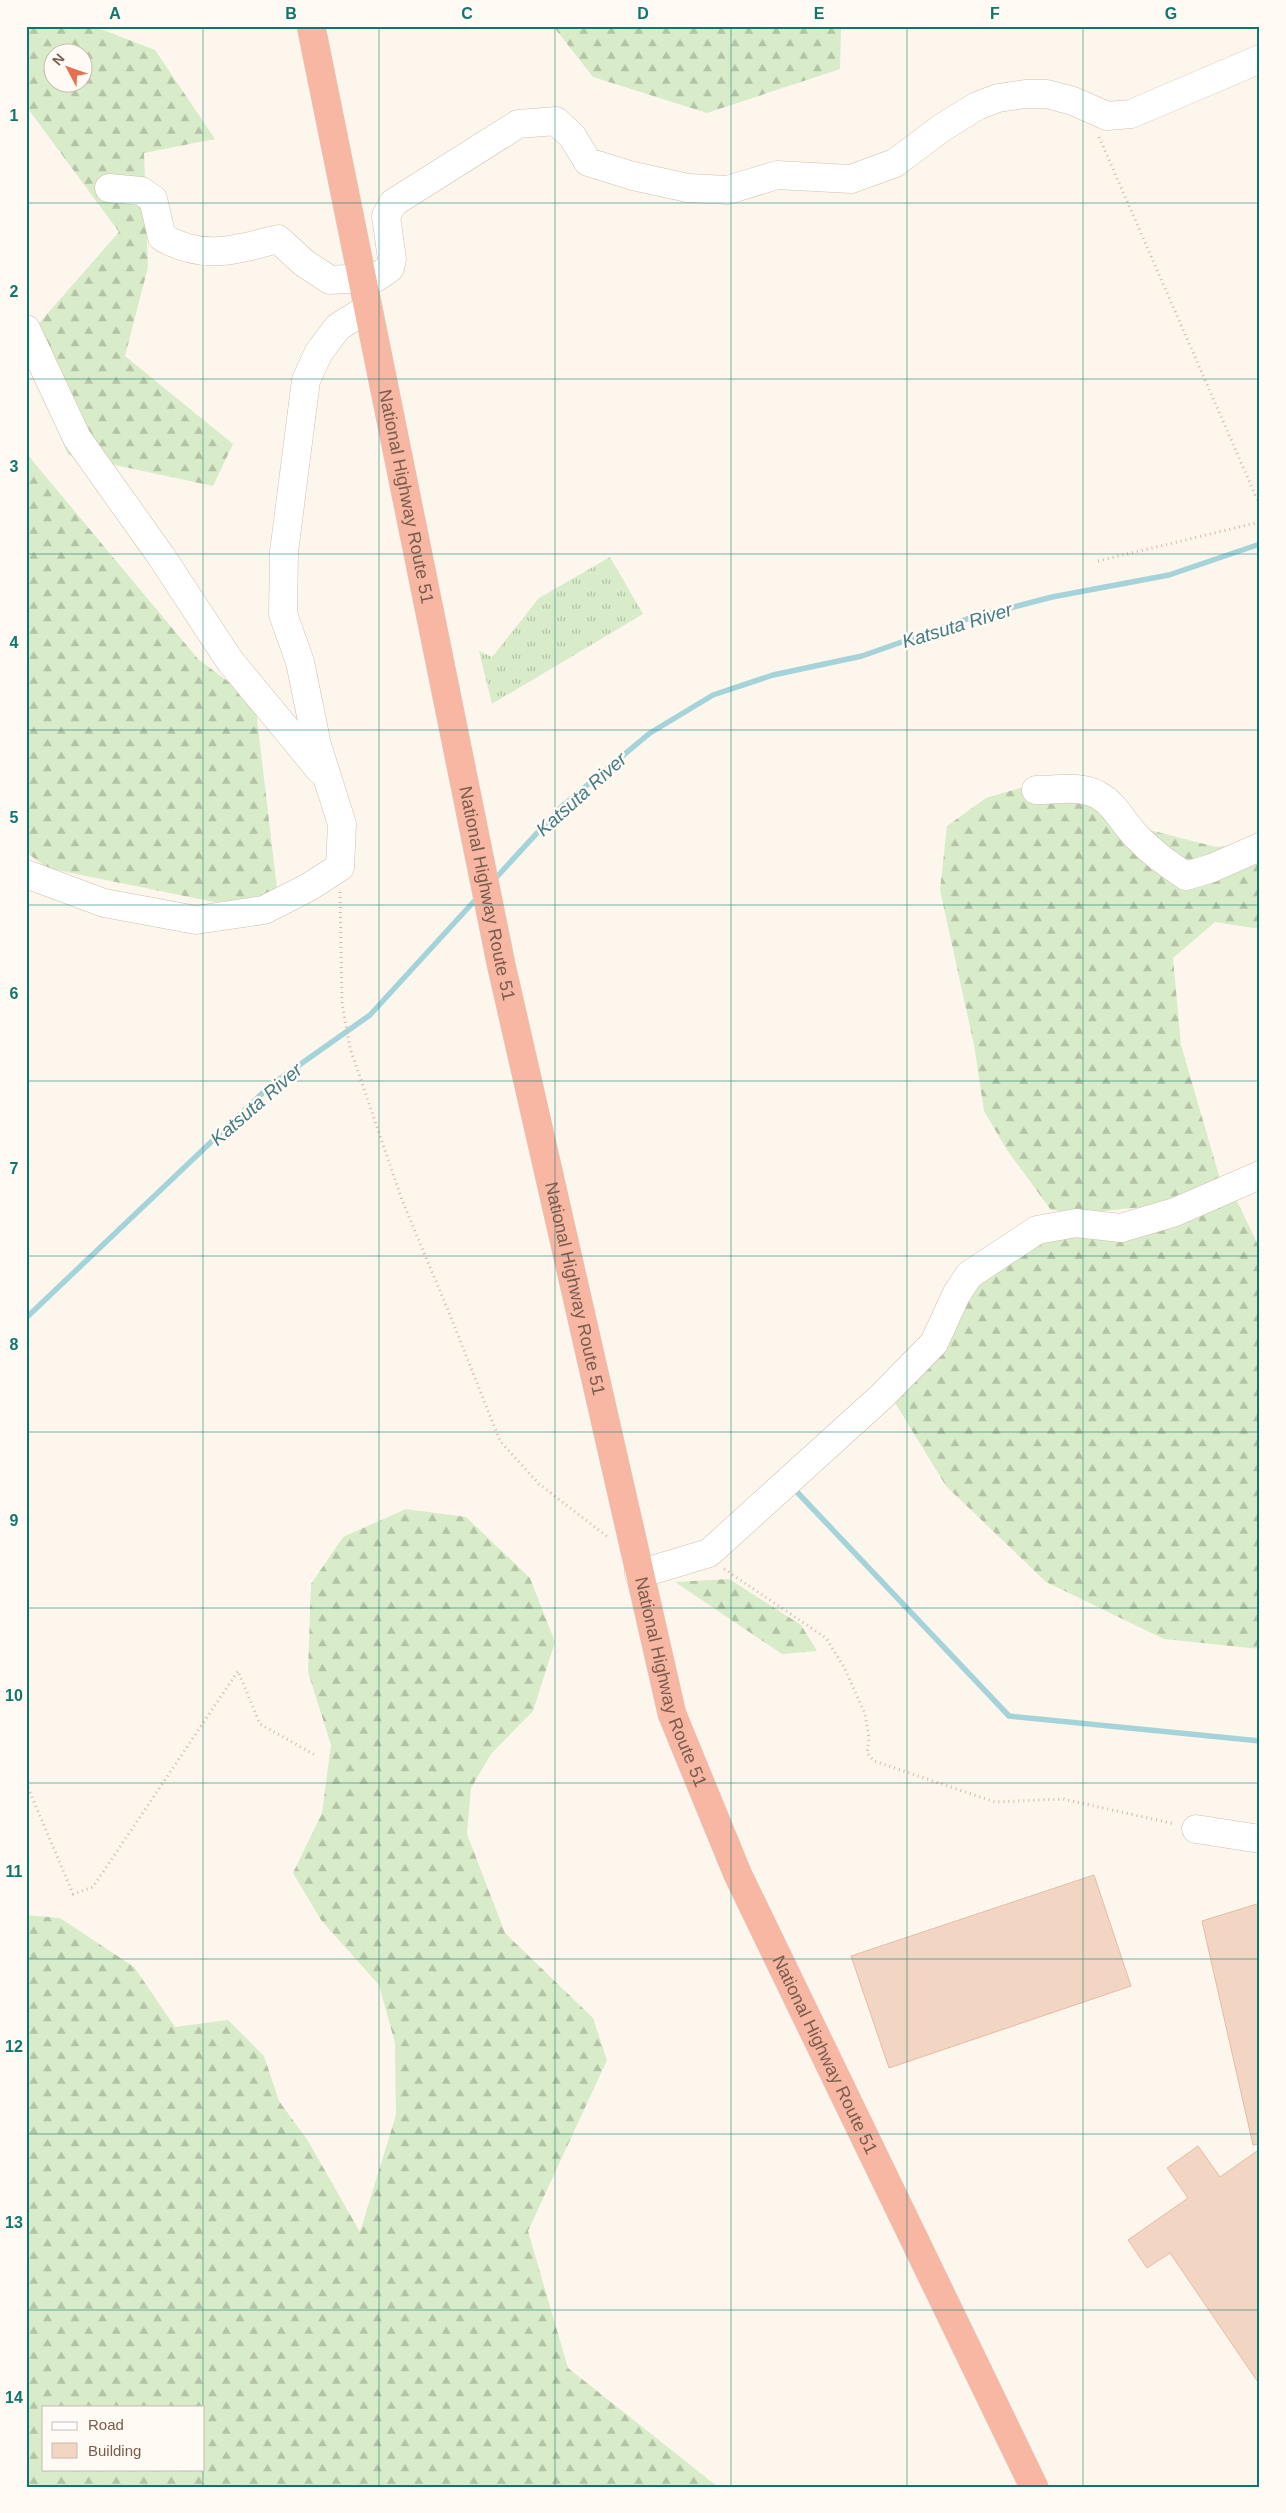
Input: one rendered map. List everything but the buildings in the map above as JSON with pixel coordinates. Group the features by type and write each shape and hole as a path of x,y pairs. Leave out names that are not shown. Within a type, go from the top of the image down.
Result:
{"highway":[{"name":"National Highway Route 51","path":"311,26 501,964 672,1714 738,1875 1034,2487"}],"street":[{"path":"109,188 141,191 153,199 162,237 177,246 211,253 235,250 278,239 304,263 330,280 363,280 378,277 390,268 392,259 386,216 393,203 518,124 556,121 572,136 588,162 597,165 633,176 688,188 728,190 777,175 851,179 895,163 943,127 977,106 998,98 1025,94 1047,94 1107,116 1131,114 1260,59"},
{"path":"26,874 104,903 196,920 264,910 309,887 340,867 342,824 317,745 300,662 282,614 284,552 306,380 319,352 338,327 368,308"},
{"path":"26,329 76,438 161,556 230,660 328,778"},
{"path":"1036,790 1079,790 1097,794 1110,803 1136,836 1163,861 1186,876 1212,868 1260,847"},
{"path":"637,1566 710,1553 882,1396 934,1343 956,1295 969,1275 1036,1230 1076,1223 1121,1228 1175,1212 1260,1175"},
{"path":"1196,1829 1260,1839"}],"path":[{"path":"1086,107 1260,506"},
{"path":"1098,562 1260,522"},
{"path":"340,867 342,1004 348,1039 402,1200 500,1441 539,1484 637,1566"},
{"path":"703,1555 826,1638 844,1667 865,1714 869,1738 867,1753 874,1761 995,1802 1063,1799 1196,1829"},
{"path":"26,1783 73,1894 93,1887 238,1671 260,1724 315,1755"}],"green space":[{"path":"26,26 93,26 155,50 215,139 144,153 148,267 125,356 233,444 213,486 68,455 26,351 26,338 119,232 26,106"},
{"path":"553,26 841,26 840,69 707,113 593,77"},
{"path":"26,453 198,659 255,702 278,897 214,902 47,868 26,852"},
{"path":"610,557 643,614 492,704 479,651 492,657 539,598"},
{"path":"1030,785 1092,797 1130,825 1216,847 1260,842 1260,929 1215,922 1173,958 1181,1045 1220,1179 1162,1205 1084,1213 1051,1210 1007,1150 984,1111 974,1045 940,890 947,826 986,798"},
{"path":"1236,1199 1260,1249 1260,1649 1164,1639 1046,1582 946,1486 894,1401 952,1335 981,1275 1042,1239 1122,1236"},
{"path":"406,1509 466,1517 530,1578 555,1642 533,1711 491,1754 471,1788 467,1834 505,1933 593,2018 607,2060 528,2231 568,2368 718,2487 26,2487 26,1915 60,1918 134,1967 175,2027 228,2020 264,2056 279,2101 308,2141 360,2232 396,2115 395,2043 379,1985 321,1920 293,1873 322,1813 331,1745 308,1672 311,1584 343,1537"},
{"path":"729,1579 801,1625 817,1651 782,1654 675,1582"}],"waterway":[{"name":"Katsuta River","path":"493,881 561,807 650,733 713,695 773,675 862,656 967,619 1052,597 1169,575 1260,544"},
{"name":"Katsuta River","path":"26,1318 271,1085 370,1015 478,897"},
{"path":"797,1492 1009,1716 1260,1741"}]}
